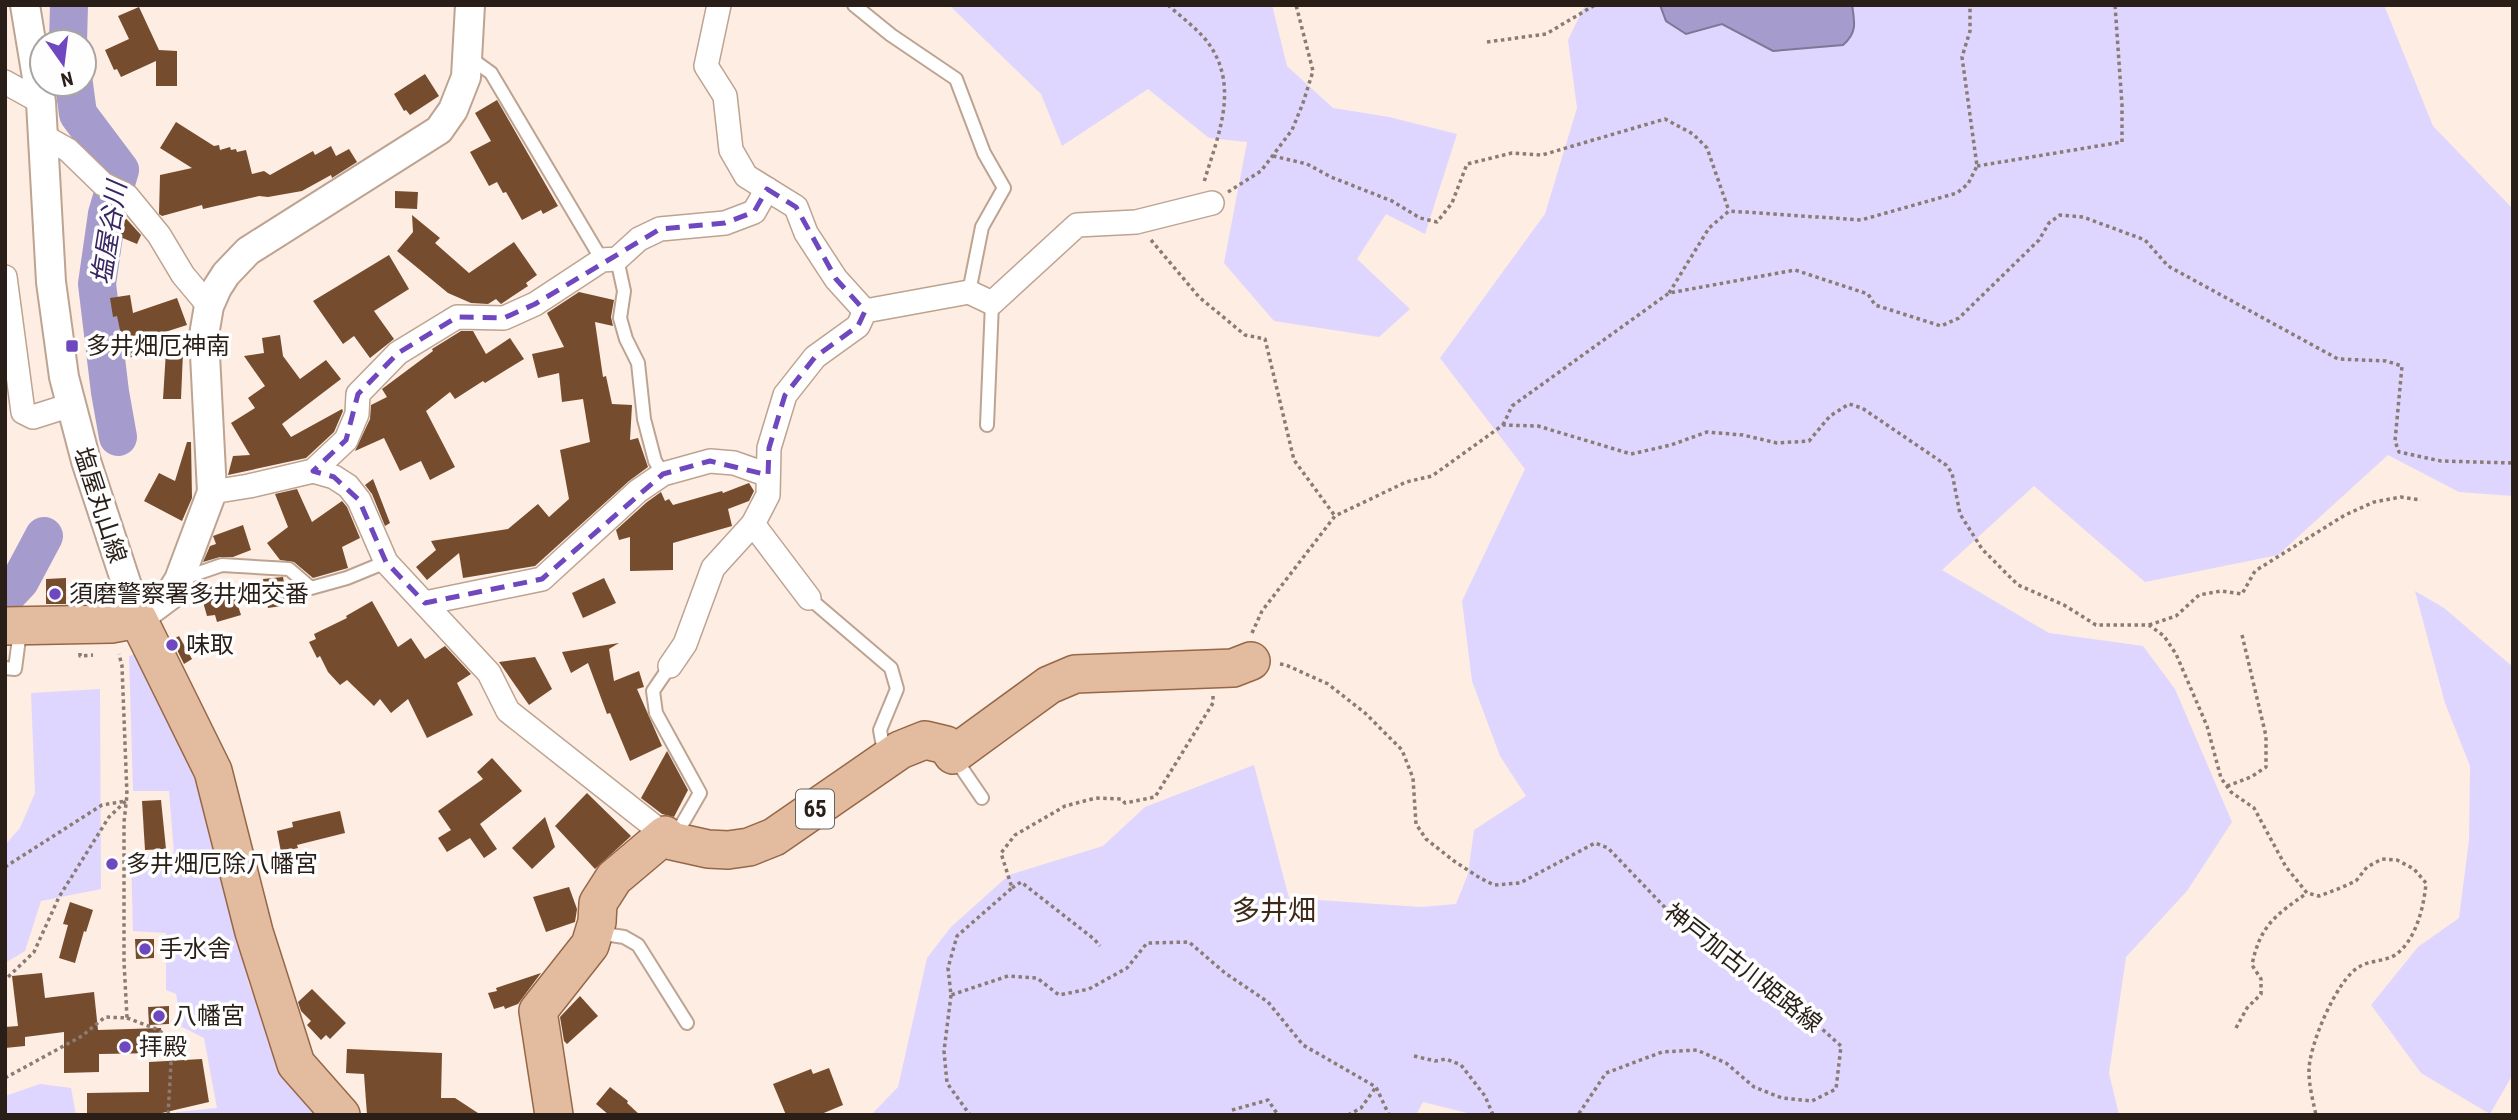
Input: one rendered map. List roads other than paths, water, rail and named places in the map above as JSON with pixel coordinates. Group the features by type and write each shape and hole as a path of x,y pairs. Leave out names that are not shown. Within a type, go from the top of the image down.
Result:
{"main road":[{"path":"13,626 111,624 138,620 213,771 254,932 296,1064 341,1115"},
{"path":"953,755 1049,685 1075,674 1233,668 1251,661"},
{"name":"65","path":"668,838 708,849 749,847 774,837 900,750 925,740 946,745 953,755"},
{"path":"554,1115 538,1012 590,945 598,903 614,878 668,838"}],"street":[{"name":"塩屋丸山線","path":"25,5 41,102 51,282 64,377 86,461 138,620"},
{"path":"138,620 169,596 179,580 212,492 204,335 209,306 226,274 248,251 439,130 453,110 466,77 470,5"},
{"path":"719,5 706,66 725,96 731,150 747,176 796,207 806,233 836,279 865,311"},
{"path":"5,82 41,102"},
{"path":"43,136 68,150 103,184 127,196 159,235 183,275 209,306"},
{"path":"313,471 346,440 357,414 358,394 398,353 457,317 505,318 536,304 639,239 660,229 725,223 754,212 767,189"},
{"path":"865,311 969,292 992,303 1077,225 1136,222 1204,205"},
{"path":"5,277 23,412 33,417 71,405"},
{"path":"670,666 684,644 713,568 753,524 768,495 769,449 785,395 815,357 858,326 865,311"},
{"path":"425,603 542,579 638,491 663,474 710,461 734,463 768,475"},
{"path":"212,492 313,471 334,477 348,486 359,500 386,562 489,673 508,711 668,838"},
{"path":"753,524 808,598"}],"lane":[{"path":"854,5 891,35 956,79 984,153 1004,188 982,227 969,292"},
{"path":"466,55 491,73 609,259 624,292 620,318 626,339 638,363 644,419 655,461 663,474"},
{"path":"987,425 992,303"},
{"path":"179,580 222,565 289,569 311,588 347,578 386,562"},
{"path":"808,598 891,668 897,689 880,730 882,741 891,757"},
{"path":"5,668 15,669 13,626"},
{"path":"668,838 700,793 656,713 653,691 670,666"},
{"path":"953,755 982,797"},
{"path":"594,932 624,937 638,945 687,1023"}],"waterway":[{"name":"塩屋谷川","path":"68,28 69,5"},
{"name":"塩屋谷川","path":"76,98 78,114 120,170 107,214 97,284 118,437"},
{"name":"塩屋谷川","path":"5,597 20,581 44,536"}],"place":[{"name":"多井畑厄神南","path":"72,346"},
{"name":"須磨警察署多井畑交番","path":"55,594"},
{"name":"味取","path":"172,645"},
{"name":"多井畑厄除八幡宮","path":"112,864"},
{"name":"手水舎","path":"145,949"},
{"name":"八幡宮","path":"159,1016"},
{"name":"拝殿","path":"125,1047"}],"district":[{"name":"多井畑","path":"1274,910"}]}
